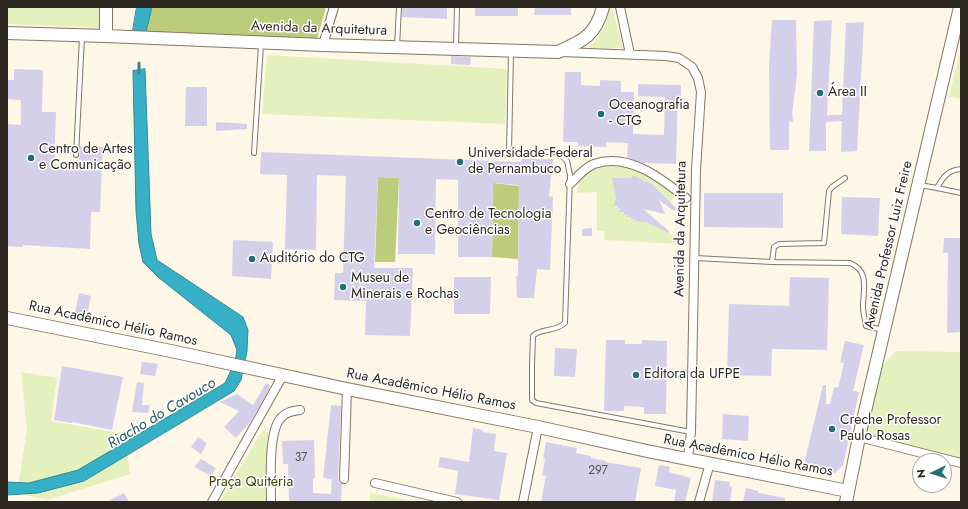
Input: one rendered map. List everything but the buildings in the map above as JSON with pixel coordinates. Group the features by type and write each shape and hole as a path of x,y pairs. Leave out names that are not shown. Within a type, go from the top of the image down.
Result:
{"street":[{"path":"106,7 106,36"},
{"path":"324,45 334,7"},
{"path":"558,52 573,46 592,33 597,25 603,7"},
{"path":"620,7 630,54"},
{"name":"Avenida Professor Luiz Freire","path":"847,496 859,437 960,7"},
{"name":"Avenida da Arquitetura","path":"7,33 324,45 630,54 679,58 692,67 698,78 701,92 696,170 691,432 688,458"},
{"path":"570,184 581,172 593,164 612,162 622,163 643,169 671,186 686,198"},
{"name":"Rua Acadêmico Hélio Ramos","path":"7,318 538,427 647,451 688,458 847,496"},
{"path":"212,502 283,375"},
{"path":"344,479 347,389"},
{"path":"271,502 272,450 275,430 280,419 284,415 289,412 300,410"},
{"path":"523,502 538,427"},
{"path":"859,437 961,463"},
{"path":"699,502 710,463"},
{"path":"375,483 457,502"}],"lane":[{"path":"397,47 399,7"},
{"path":"456,49 457,7"},
{"path":"76,155 82,35"},
{"path":"254,153 261,42"},
{"path":"511,51 509,152 550,152 561,155 567,161 570,175 565,322 561,327 536,333 534,336 532,400 536,403 691,432"},
{"path":"937,188 945,175 955,169 961,168"},
{"path":"772,262 775,245 824,243 829,191 832,187 845,178"},
{"path":"918,185 961,193"},
{"path":"695,258 772,262 850,263 858,266 863,275 865,287 863,306 866,326 884,330"}],"green space":[{"path":"7,7 102,7 102,28 7,24"},
{"path":"152,7 326,7 317,39 146,32"},
{"path":"608,7 611,7 613,11 623,48 588,48 606,24"},
{"path":"961,47 961,99 949,97"},
{"path":"267,55 507,69 505,124 262,114"},
{"path":"617,164 643,171 677,193 670,202 653,185 633,175 616,208 620,208 621,206 624,208 620,212 624,211 623,215 627,214 628,212 627,217 637,218 635,221 640,219 639,222 642,222 643,220 657,228 666,229 680,244 604,240 605,231 597,231 597,192 576,193 581,176 596,166"},
{"path":"378,177 399,178 395,262 375,262"},
{"path":"493,183 519,186 518,259 492,257"},
{"path":"896,351 961,352 961,461 952,459 952,453 927,453 859,437 874,375"},
{"path":"21,372 57,378 51,421 113,432 125,432 130,474 47,500 17,493 27,430"},
{"name":"Praça Quitéria","path":"263,430 271,434 268,502 219,502"},
{"path":"370,493 418,502 370,502"}],"water":[{"path":"137,7 152,7 146,32 136,32 133,30"},
{"path":"145,69 151,234 157,260 243,317 248,330 247,351 241,380 234,391 84,481 38,493 7,495 7,482 29,483 78,470 225,383 235,362 237,350 231,335 158,277 143,262 139,244 136,211 133,71"}],"waterway":[{"name":"Riacho do Cavouco","path":"139,63 139,73"}],"place":[{"name":"Área II","path":"820,93"},
{"name":"Oceanografia - CTG","path":"601,114"},
{"name":"Centro de Artes e Comunicação","path":"31,158"},
{"name":"Universidade Federal de Pernambuco","path":"460,162"},
{"name":"Centro de Tecnologia e Geociências","path":"417,223"},
{"name":"Auditório do CTG","path":"252,259"},
{"name":"Museu de Minerais e Rochas","path":"343,287"},
{"name":"Editora da UFPE","path":"636,375"},
{"name":"Creche Professor Paulo Rosas","path":"832,429"}]}
